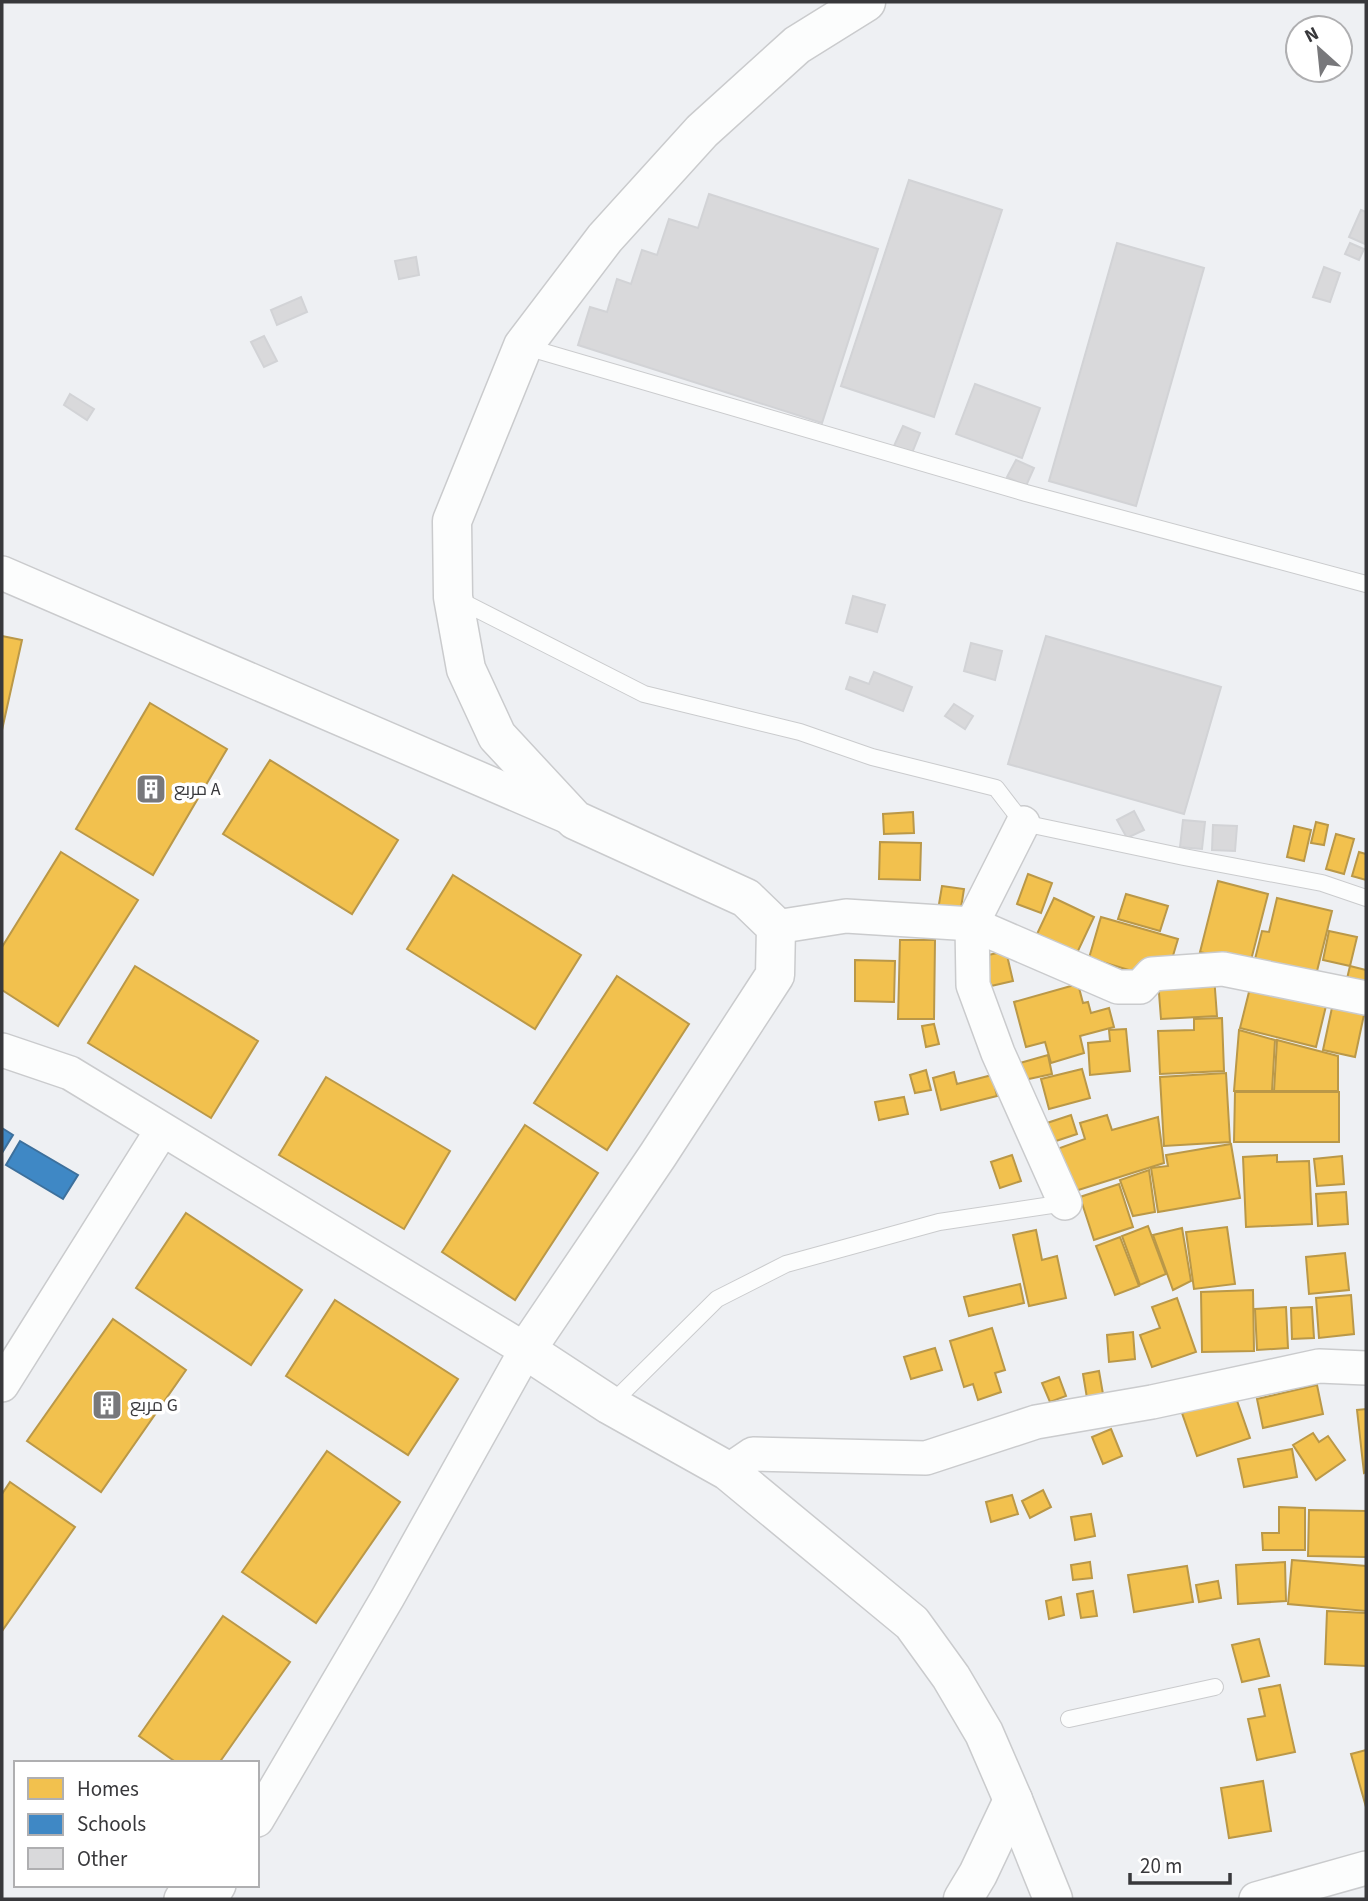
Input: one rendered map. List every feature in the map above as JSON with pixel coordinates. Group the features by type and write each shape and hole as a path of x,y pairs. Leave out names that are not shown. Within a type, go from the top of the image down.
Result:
{"street":[{"path":"575,820 497,736 466,668 453,597 452,521 523,346 605,238 702,131 797,45 866,2"},
{"path":"2,573 575,820 746,898 776,927 775,975 526,1350 259,1775"},
{"path":"1023,823 972,925 973,985 998,1053 1065,1203"},
{"path":"776,927 846,916 972,925 1118,987 1140,987 1152,974 1223,969 1366,998"},
{"path":"2,1050 69,1073 526,1350 610,1405 727,1471 912,1623 951,1677 984,1733 1053,1899"},
{"path":"2,1385 162,1130"},
{"path":"259,1817 388,1597 526,1350"},
{"path":"727,1471 753,1454 926,1458 1036,1422 1152,1402 1320,1366 1366,1368"},
{"path":"963,1899 978,1874 1013,1800"},
{"path":"1256,1899 1366,1868"}],"lane":[{"path":"523,346 1026,494 1366,584"},
{"path":"453,597 644,694 800,732 872,757 996,788 1023,823 1322,883 1366,898"},
{"path":"610,1405 717,1300 786,1264 939,1222 1065,1203"},
{"path":"1069,1719 1215,1687"}],"building: Homes":[{"path":"2,636 22,640 2,730"},
{"name":"مربع A","path":"150,703 227,749 153,875 76,829"},
{"path":"270,760 398,840 352,914 223,834"},
{"path":"913,812 914,833 884,834 883,814"},
{"path":"1316,822 1328,825 1324,845 1311,843"},
{"path":"1294,826 1311,830 1304,861 1287,857"},
{"path":"1336,834 1354,839 1344,874 1326,869"},
{"path":"880,842 921,843 920,880 879,879"},
{"path":"61,852 138,900 58,1026 2,990 2,947"},
{"path":"1359,852 1366,854 1366,880 1352,876"},
{"path":"1028,874 1052,883 1041,913 1017,904"},
{"path":"453,875 581,955 535,1029 407,949"},
{"path":"1218,881 1268,894 1250,964 1200,952"},
{"path":"942,886 964,889 960,914 938,910"},
{"path":"1126,894 1168,906 1160,931 1118,919"},
{"path":"1054,898 1094,917 1077,953 1037,934"},
{"path":"1277,898 1332,911 1315,979 1254,963 1262,931 1269,932"},
{"path":"1101,917 1178,939 1169,969 1142,974 1089,958"},
{"path":"1329,931 1357,937 1350,966 1323,960"},
{"path":"900,940 935,940 934,1019 898,1019"},
{"path":"1006,951 1013,981 991,986 984,956"},
{"path":"855,960 895,961 894,1002 855,1001"},
{"path":"135,966 258,1041 211,1118 88,1043"},
{"path":"1350,966 1366,970 1366,992 1345,987"},
{"path":"617,976 689,1024 607,1150 534,1103"},
{"path":"1214,976 1217,1016 1161,1019 1158,980"},
{"path":"1078,984 1083,1003 1088,1002 1091,1013 1109,1008 1114,1027 1080,1036 1084,1053 1051,1063 1045,1042 1026,1047 1014,1002"},
{"path":"1250,988 1326,1006 1316,1047 1240,1028"},
{"path":"1333,1003 1365,1010 1355,1057 1323,1050"},
{"path":"1222,1018 1224,1071 1160,1074 1158,1031 1194,1030 1194,1019"},
{"path":"934,1024 939,1044 926,1047 922,1026"},
{"path":"1126,1029 1130,1071 1090,1075 1088,1043 1110,1041 1109,1030"},
{"path":"1239,1030 1275,1040 1272,1091 1234,1091"},
{"path":"1277,1040 1338,1056 1338,1091 1274,1091"},
{"path":"1048,1055 1052,1074 1024,1080 1020,1063"},
{"path":"1082,1069 1090,1098 1049,1109 1041,1079"},
{"path":"926,1070 931,1090 915,1093 910,1075"},
{"path":"954,1072 957,1084 992,1075 997,1096 941,1110 933,1078"},
{"path":"1226,1073 1230,1142 1164,1146 1160,1077"},
{"path":"326,1077 450,1151 404,1229 279,1155"},
{"path":"1235,1092 1339,1092 1339,1142 1234,1142"},
{"path":"904,1097 908,1114 879,1120 875,1102"},
{"path":"1071,1115 1077,1134 1050,1143 1044,1124"},
{"path":"1107,1115 1112,1130 1158,1117 1164,1163 1072,1192 1057,1149 1085,1139 1080,1123"},
{"path":"525,1125 598,1173 515,1300 442,1252"},
{"path":"1231,1144 1240,1198 1158,1212 1151,1168 1168,1166 1166,1155"},
{"path":"1012,1155 1021,1181 1000,1188 991,1162"},
{"path":"1277,1155 1277,1162 1309,1161 1312,1224 1246,1227 1243,1157"},
{"path":"1342,1156 1344,1184 1317,1186 1314,1159"},
{"path":"1149,1170 1155,1212 1133,1216 1120,1180"},
{"path":"1119,1184 1133,1227 1094,1240 1080,1197"},
{"path":"1346,1192 1348,1224 1318,1226 1316,1194"},
{"path":"186,1213 302,1290 251,1365 136,1288"},
{"path":"1148,1226 1166,1274 1140,1285 1122,1236"},
{"path":"1227,1227 1235,1284 1194,1289 1186,1232"},
{"path":"1182,1228 1191,1281 1173,1290 1153,1235"},
{"path":"1036,1230 1042,1260 1057,1256 1066,1298 1029,1306 1013,1235"},
{"path":"1120,1237 1139,1286 1115,1295 1096,1246"},
{"path":"1345,1253 1349,1290 1309,1294 1306,1257"},
{"path":"1020,1284 1024,1303 969,1316 964,1297"},
{"path":"1253,1290 1254,1351 1202,1352 1201,1292"},
{"path":"1351,1295 1354,1334 1319,1338 1316,1298"},
{"path":"1177,1298 1196,1352 1152,1367 1140,1335 1160,1328 1152,1307"},
{"path":"335,1300 458,1379 408,1455 286,1376"},
{"path":"1286,1307 1288,1348 1257,1350 1255,1309"},
{"path":"1312,1307 1314,1338 1292,1339 1291,1308"},
{"name":"مربع G","path":"113,1319 186,1370 101,1492 27,1441"},
{"path":"992,1328 1005,1370 995,1373 1001,1392 978,1400 973,1384 964,1387 950,1341"},
{"path":"1133,1332 1135,1359 1109,1362 1107,1335"},
{"path":"935,1348 942,1370 911,1379 904,1357"},
{"path":"1099,1371 1103,1394 1087,1398 1083,1374"},
{"path":"1059,1377 1066,1396 1050,1402 1042,1383"},
{"path":"1317,1385 1323,1414 1263,1428 1257,1399"},
{"path":"1235,1395 1250,1438 1197,1456 1182,1413"},
{"path":"1366,1409 1366,1472 1364,1473 1357,1410"},
{"path":"1111,1429 1122,1456 1103,1464 1092,1437"},
{"path":"1313,1433 1319,1442 1328,1436 1345,1460 1316,1480 1293,1445"},
{"path":"1292,1449 1297,1477 1244,1487 1238,1459"},
{"path":"327,1451 400,1502 316,1623 242,1572"},
{"path":"10,1482 75,1527 2,1631 2,1494"},
{"path":"1043,1490 1051,1507 1030,1518 1022,1501"},
{"path":"1012,1495 1018,1514 991,1522 986,1502"},
{"path":"1279,1507 1305,1508 1305,1550 1263,1550 1262,1533 1279,1533"},
{"path":"1309,1510 1366,1511 1366,1557 1308,1556"},
{"path":"1091,1514 1095,1536 1075,1540 1071,1517"},
{"path":"1292,1560 1366,1566 1366,1611 1288,1604"},
{"path":"1090,1562 1092,1578 1073,1580 1071,1565"},
{"path":"1285,1562 1286,1601 1238,1604 1236,1565"},
{"path":"1187,1566 1193,1602 1134,1612 1128,1575"},
{"path":"1218,1581 1221,1598 1199,1602 1196,1585"},
{"path":"1093,1591 1097,1616 1081,1618 1077,1594"},
{"path":"1061,1597 1064,1615 1049,1619 1046,1601"},
{"path":"1327,1611 1366,1613 1366,1666 1325,1664"},
{"path":"223,1616 290,1662 220,1761 174,1761 139,1736"},
{"path":"1259,1639 1269,1676 1242,1682 1232,1645"},
{"path":"1280,1685 1295,1752 1257,1760 1248,1719 1265,1716 1259,1689"},
{"path":"1366,1750 1366,1807 1351,1754"},
{"path":"1263,1781 1271,1831 1229,1838 1221,1788"}],"building: Schools":[{"path":"2,1128 13,1135 2,1153"},
{"path":"20,1141 78,1175 63,1199 6,1165"}],"building: Other":[{"path":"909,180 1002,210 934,417 841,386"},
{"path":"709,194 878,249 822,423 578,345 590,307 607,312 617,279 631,284 642,250 657,255 669,219 698,228"},
{"path":"1361,210 1366,212 1365,244 1349,237"},
{"path":"1117,243 1204,268 1136,506 1049,481"},
{"path":"1350,243 1364,249 1359,260 1345,254"},
{"path":"416,257 419,275 399,279 395,261"},
{"path":"1324,267 1340,273 1330,302 1313,297"},
{"path":"301,297 307,312 277,325 271,310"},
{"path":"264,336 277,361 264,367 251,342"},
{"path":"975,384 1040,408 1022,458 956,434"},
{"path":"70,394 94,409 87,420 64,405"},
{"path":"903,426 920,433 912,453 894,446"},
{"path":"1016,460 1034,468 1026,486 1007,477"},
{"path":"853,596 885,605 877,632 846,623"},
{"path":"1046,636 1221,687 1184,814 1008,764"},
{"path":"971,643 1002,651 995,680 964,671"},
{"path":"874,672 912,687 903,711 846,689 850,677 869,684"},
{"path":"954,704 973,716 965,729 945,716"},
{"path":"1134,811 1144,830 1127,838 1117,820"},
{"path":"1183,820 1205,822 1202,849 1180,847"},
{"path":"1213,825 1237,826 1235,851 1212,850"}],"place":[{"name":"مربع A","path":"151,789"},
{"name":"مربع G","path":"107,1405"}]}
